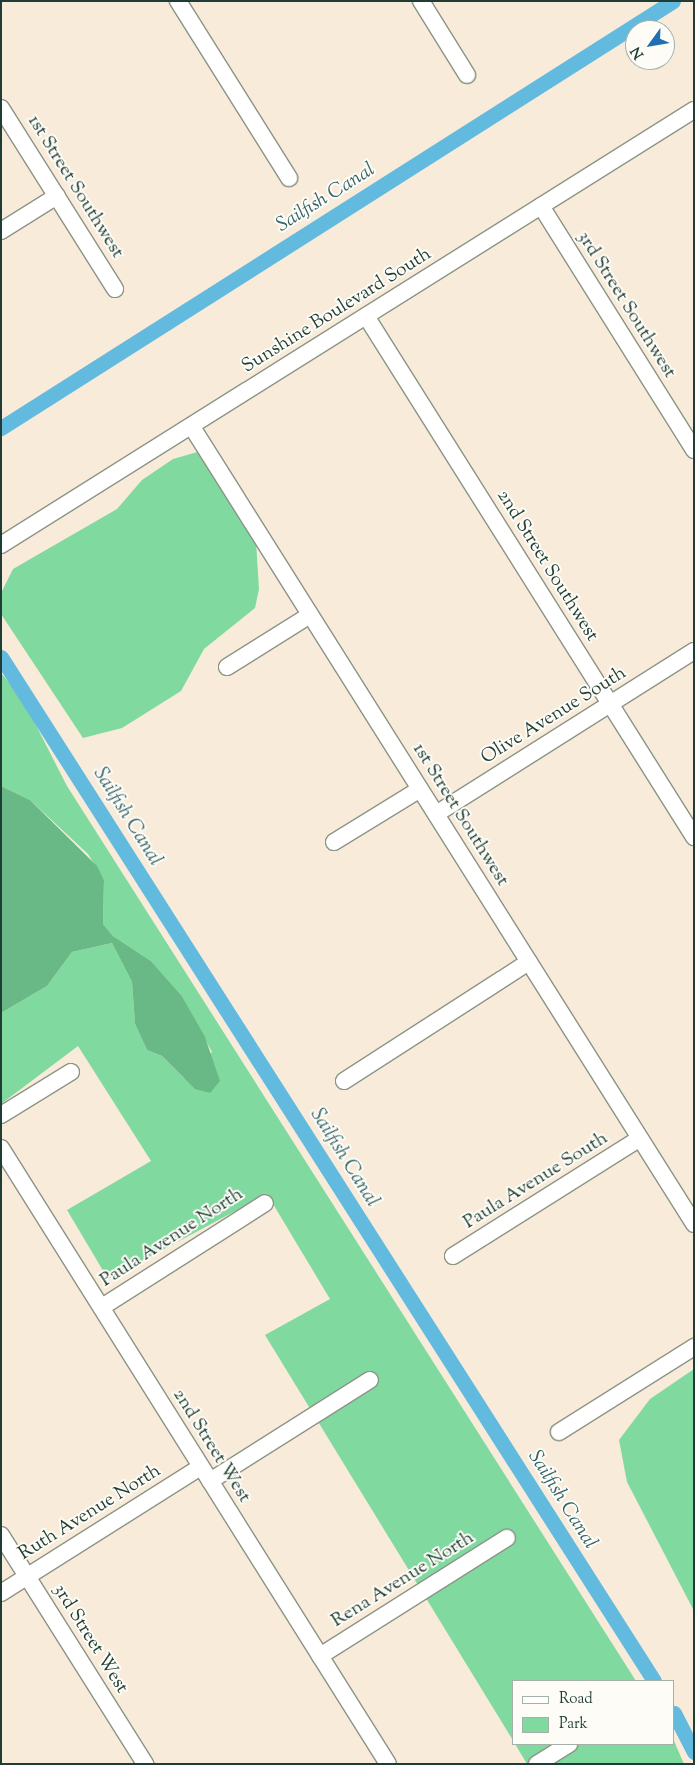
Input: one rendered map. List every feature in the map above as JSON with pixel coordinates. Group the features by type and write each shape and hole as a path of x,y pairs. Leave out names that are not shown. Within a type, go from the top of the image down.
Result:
{"street":[{"path":"178,1 289,178"},
{"path":"421,1 467,74"},
{"name":"1st Street Southwest","path":"1,108 115,288"},
{"name":"Sunshine Boulevard South","path":"1,545 192,427 694,110"},
{"path":"1,232 57,196"},
{"name":"3rd Street Southwest","path":"541,206 694,450"},
{"name":"2nd Street Southwest","path":"366,316 694,837"},
{"name":"1st Street Southwest","path":"192,427 694,1224"},
{"path":"227,667 310,615"},
{"name":"Olive Avenue South","path":"436,814 694,651"},
{"path":"334,842 420,789"},
{"path":"344,1081 529,962"},
{"path":"1,1115 71,1072"},
{"name":"Paula Avenue South","path":"453,1256 640,1139"},
{"name":"2nd Street West","path":"1,1148 388,1764"},
{"name":"Paula Avenue North","path":"102,1307 265,1203"},
{"path":"559,1432 694,1347"},
{"path":"210,1481 370,1380"},
{"name":"Ruth Avenue North","path":"1,1593 200,1467"},
{"name":"3rd Street West","path":"1,1535 145,1764"},
{"name":"Rena Avenue North","path":"320,1656 507,1538"},
{"path":"537,1764 566,1745"}],"green space":[{"path":"208,449 255,525 259,589 255,608 204,649 181,691 122,728 83,738 1,614 1,593 13,569 117,509 142,480 173,459"},
{"path":"1,673 22,698 67,786 635,1680 512,1680 512,1739 265,1335 330,1299 267,1194 108,1279 67,1210 151,1161 78,1046 1,1104 1,1013 47,986 72,952 112,943 132,982 135,1024 147,1050 162,1056 184,1078 212,1052 182,996 151,961 113,936 103,924 104,880 88,854 30,800 1,786"},
{"path":"1,786 30,800 97,866 104,880 103,924 113,936 151,961 182,996 205,1037 220,1081 210,1093 195,1089 162,1056 147,1050 135,1024 132,982 112,943 72,952 47,986 1,1013"},
{"path":"694,1369 694,1611 627,1482 619,1440 650,1399"},
{"path":"675,1743 684,1764 527,1764 516,1745 675,1745"}],"waterway":[{"name":"Sailfish Canal","path":"1,428 673,1"},
{"name":"Sailfish Canal","path":"1,657 653,1680"},
{"name":"Sailfish Canal","path":"675,1715 694,1752"}]}
